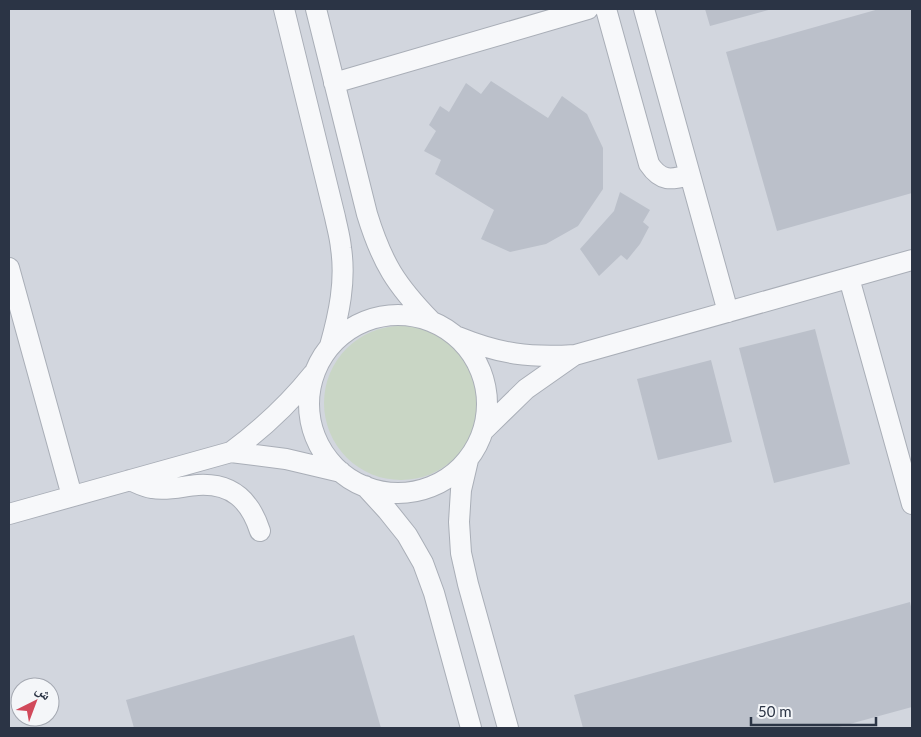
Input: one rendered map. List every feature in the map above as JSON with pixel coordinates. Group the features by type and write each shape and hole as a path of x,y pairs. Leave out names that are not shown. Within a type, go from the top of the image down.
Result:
{"street":[{"path":"284,9 342,249 343,282 330,346"},
{"path":"316,9 376,244 390,273 409,298 431,321 456,336 484,347 514,354 544,357 575,354 912,260"},
{"path":"334,83 588,9"},
{"path":"606,9 649,164 654,172 661,177 670,179 690,174"},
{"path":"644,9 728,312"},
{"path":"9,268 72,496"},
{"path":"849,278 912,504"},
{"path":"431,321 410,316 387,316 366,321 346,331 330,346 314,373 309,394 315,437 326,456 340,472 352,480 387,492 410,492 432,486 446,479 469,459 483,431 487,411 486,390 480,370 470,351 456,336"},
{"path":"483,431 526,389 575,354"},
{"path":"9,514 231,452 255,435 276,416 314,373"},
{"path":"231,452 286,459 340,472"},
{"path":"469,459 461,490 459,522 461,553 508,728"},
{"path":"130,480 151,488 162,489 215,485 231,491 245,501 255,515 260,531"},
{"path":"365,486 407,535 423,563 434,593 471,728"}],"shaded area":[{"path":"9,9 912,9 912,728 9,728"}],"green space":[{"path":"401,326 430,332 444,339 455,349 465,360 472,374 478,403 472,432 465,446 455,457 444,467 430,474 401,480 372,474 358,467 347,457 337,446 330,432 324,403 330,374 337,360 347,349 358,339 372,332"}],"building":[{"path":"705,9 772,9 710,26"},
{"path":"879,9 912,9 912,193 777,231 726,52"},
{"path":"491,81 548,118 562,96 587,114 603,148 603,189 578,226 546,244 510,252 481,239 494,210 435,174 441,160 424,151 436,131 429,125 440,106 449,112 466,83 481,94"},
{"path":"620,192 650,210 643,222 649,227 640,244 627,260 621,255 599,276 580,249 614,211"},
{"path":"815,329 850,464 774,483 739,348"},
{"path":"711,360 732,442 658,460 637,379"},
{"path":"910,602 912,611 912,707 835,728 583,728 574,695"},
{"path":"354,635 381,728 134,728 126,700"}]}
